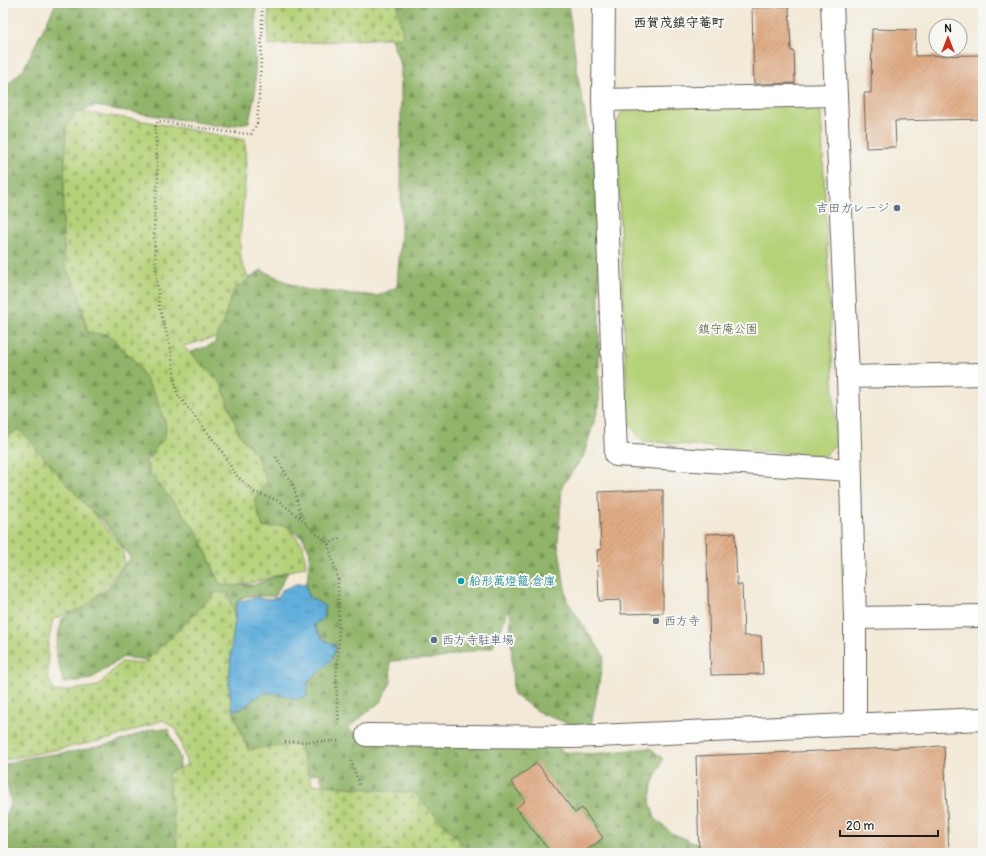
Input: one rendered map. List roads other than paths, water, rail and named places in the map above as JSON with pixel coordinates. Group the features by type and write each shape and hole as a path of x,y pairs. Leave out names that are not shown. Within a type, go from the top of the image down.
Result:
{"street":[{"path":"604,3 603,100 616,455 850,470"},
{"path":"832,3 848,377 855,618 855,725"},
{"path":"603,100 836,95"},
{"path":"848,377 983,374"},
{"path":"855,618 983,616"},
{"path":"367,736 573,736 983,719"}],"water":[{"path":"307,583 306,587 309,597 325,606 323,619 313,625 322,638 336,647 332,659 309,680 306,697 295,699 277,693 262,693 241,709 232,709 229,685 237,602 256,597 263,599 277,598 282,590 296,584"}],"place":[{"name":"吉田ガレージ","path":"897,208"},
{"name":"船形萬燈籠 倉庫","path":"461,581"},
{"name":"西方寺","path":"656,621"},
{"name":"西方寺駐車場","path":"434,640"}],"district":[{"name":"西賀茂鎮守菴町","path":"679,22"}],"park label":[{"name":"鎮守庵公園","path":"728,329"}]}
